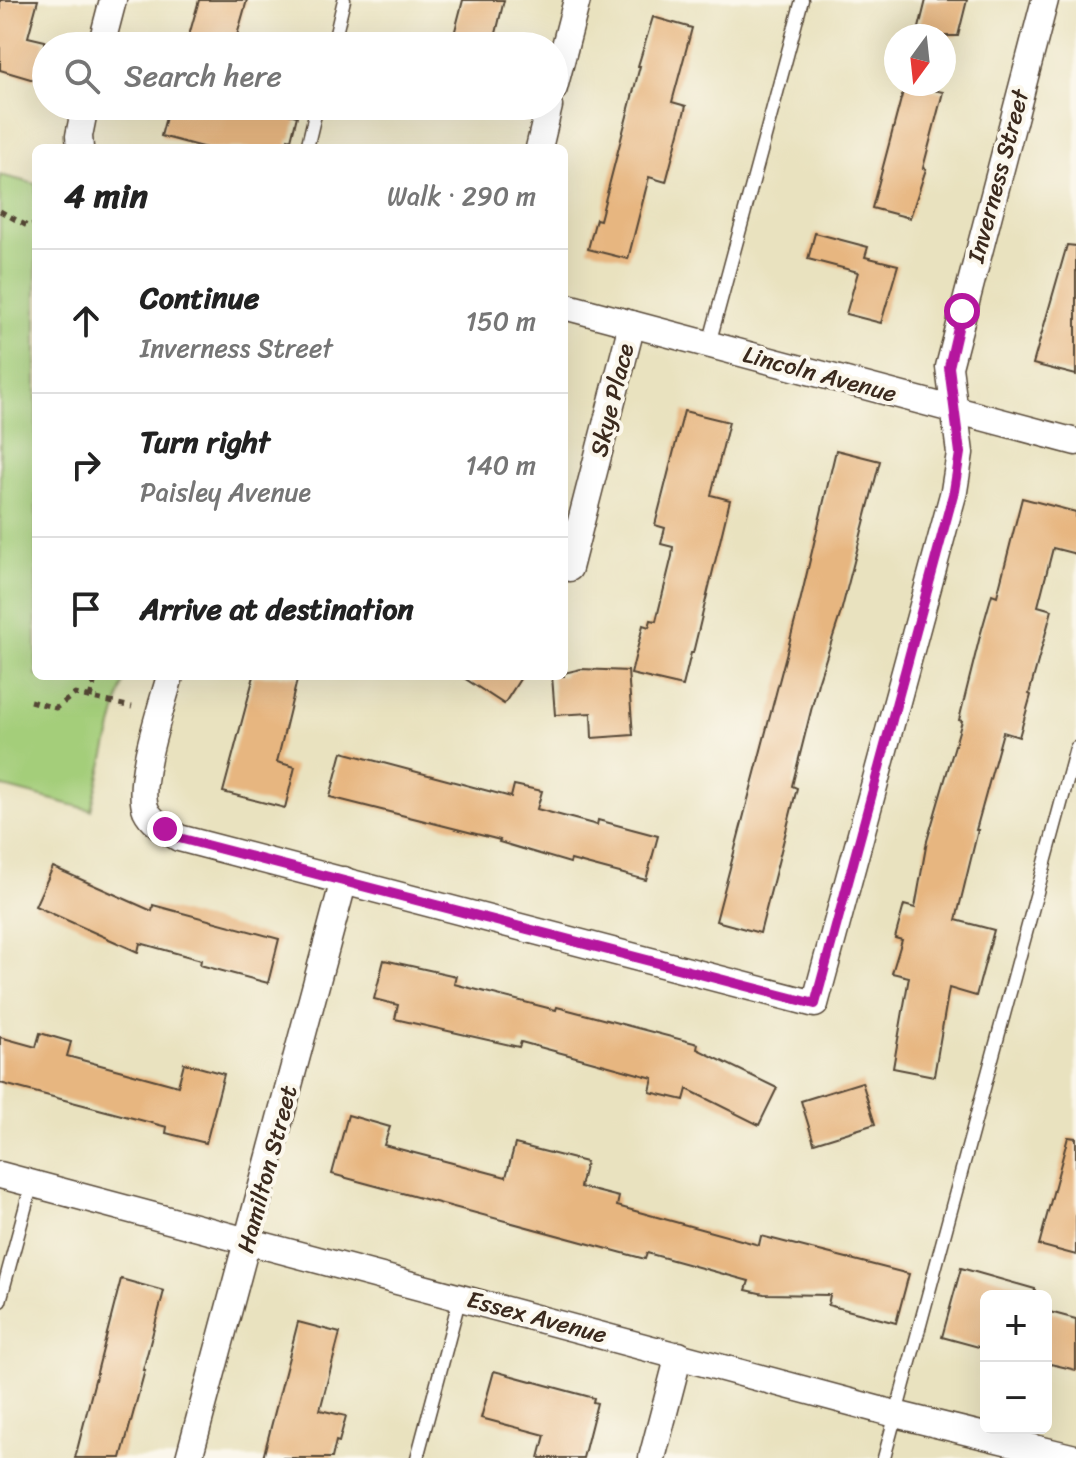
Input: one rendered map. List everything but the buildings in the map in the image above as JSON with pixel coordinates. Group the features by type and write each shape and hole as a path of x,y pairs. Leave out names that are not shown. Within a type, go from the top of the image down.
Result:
{"street":[{"path":"105,32 113,0"},
{"path":"568,34 577,0"},
{"name":"Inverness Street","path":"344,880 815,1004 954,491 960,453 949,367 1045,0"},
{"path":"80,144 82,120"},
{"path":"540,144 546,120"},
{"name":"Lincoln Avenue","path":"568,307 1076,442"},
{"name":"Skye Place","path":"569,568 632,324"},
{"path":"169,680 144,782 146,810 179,838 344,880"},
{"name":"Hamilton Street","path":"189,1458 344,880"},
{"name":"Essex Avenue","path":"0,1175 895,1414 1075,1458"},
{"path":"652,1458 679,1355"}],"lane":[{"path":"336,32 344,0"},
{"path":"709,345 802,0"},
{"path":"308,144 314,120"},
{"path":"884,1458 1076,748"},
{"path":"0,1301 32,1183"},
{"path":"417,1458 460,1297"}],"path":[{"path":"0,211 29,227 32,226"},
{"path":"90,698 95,680"},
{"path":"30,701 56,708 75,694 160,714"}],"green space":[{"path":"0,175 32,183 32,680 124,680 91,810 0,786"}],"route":[{"path":"165,829 179,838 815,1004 954,491 960,453 949,367 962,311"}]}
